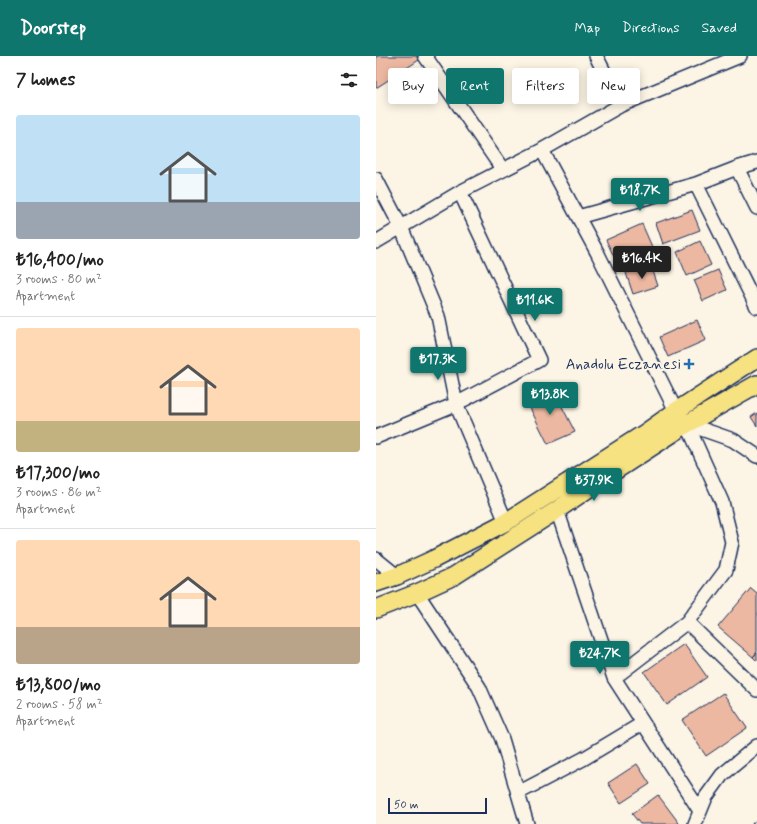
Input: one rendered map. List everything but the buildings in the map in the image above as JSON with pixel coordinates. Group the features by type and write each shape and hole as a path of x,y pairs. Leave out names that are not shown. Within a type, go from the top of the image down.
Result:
{"main road":[{"path":"376,583 397,576 434,559 506,522 645,433 757,358"},
{"path":"376,609 417,593 454,576 687,424 757,384"},
{"path":"397,576 417,593"}],"street":[{"path":"425,56 503,170"},
{"path":"596,56 621,105"},
{"path":"376,242 460,192 542,150 621,105 740,56"},
{"path":"542,150 615,288 676,411 687,424 722,502 732,542 726,570 688,622 614,678"},
{"path":"578,217 696,184 757,162"},
{"path":"737,168 757,208"},
{"path":"376,179 401,227 438,316 456,404 506,522"},
{"path":"696,184 757,307"},
{"path":"376,437 456,404 539,360 460,192"},
{"path":"687,424 733,440 757,456"},
{"path":"557,510 614,678 700,811"},
{"path":"376,559 397,576"},
{"path":"417,593 479,687 502,739 527,824"},
{"path":"688,622 757,690"},
{"path":"518,793 583,759 643,723"},
{"path":"695,824 706,797 722,775 757,746"}],"place":[{"name":"Anadolu Eczanesi","path":"689,364"}]}
